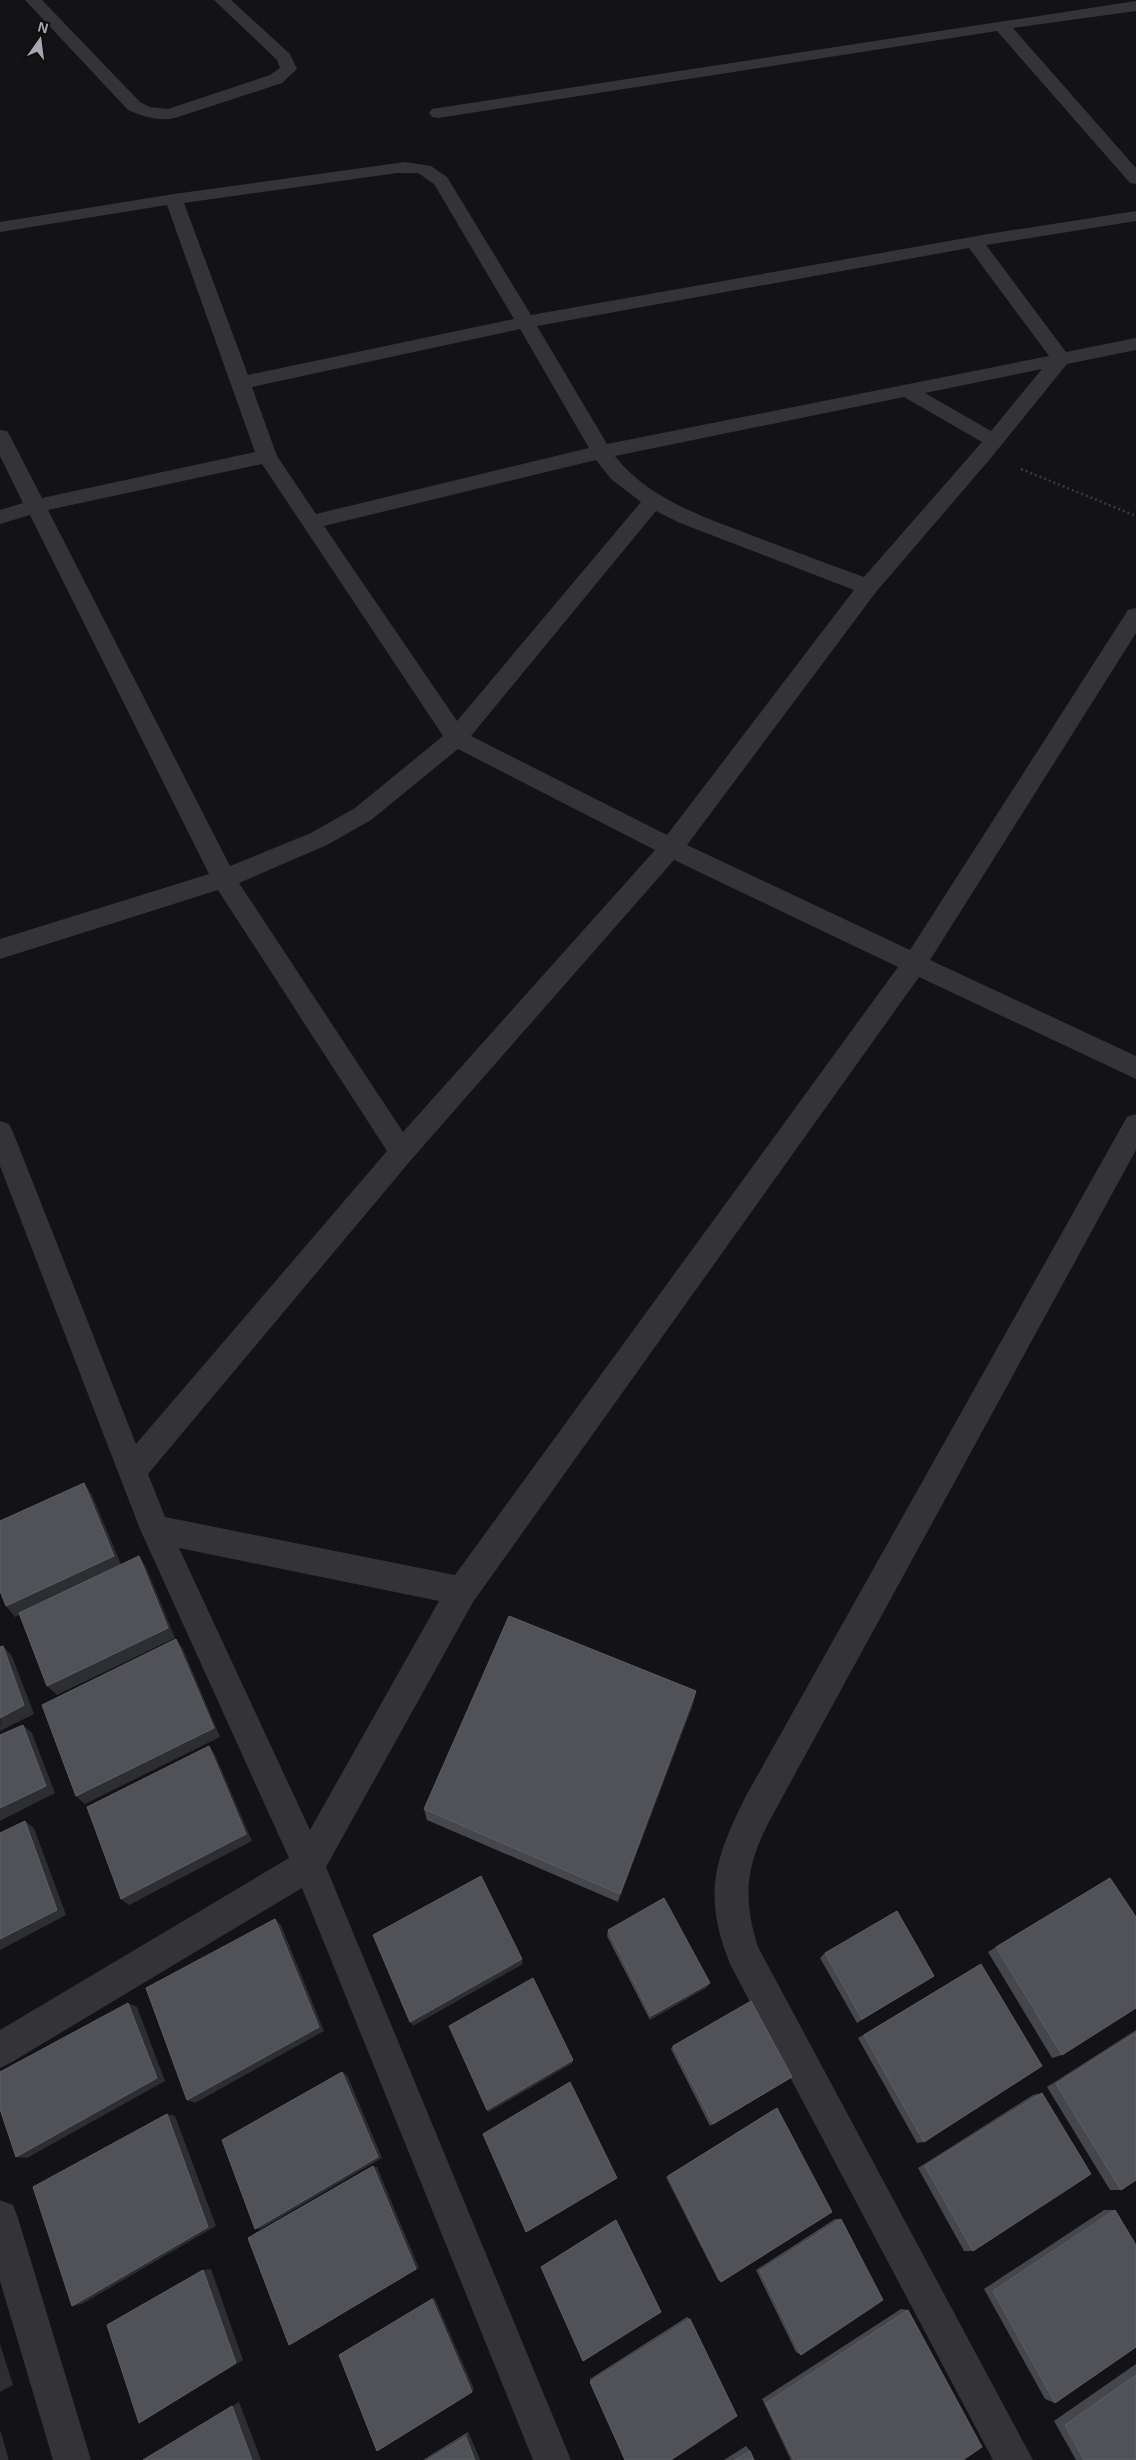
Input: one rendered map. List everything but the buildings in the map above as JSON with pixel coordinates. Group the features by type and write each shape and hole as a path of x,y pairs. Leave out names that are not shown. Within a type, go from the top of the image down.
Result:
{"street":[{"path":"33,0 134,106 147,112 168,114 276,79 288,69 284,58 222,0"},
{"path":"438,112 1136,6"},
{"path":"1001,25 1136,179"},
{"path":"0,227 174,198 390,168 408,166 430,170 441,182 587,425 601,452 618,474 653,501 687,518 868,588"},
{"path":"174,198 267,456 456,738 671,848 1136,1068"},
{"path":"240,383 525,322 974,242 1136,216"},
{"path":"974,242 1061,359"},
{"path":"311,522 601,452 1136,344"},
{"path":"1102,350 1136,363"},
{"path":"132,1471 402,1152 671,848 868,588 1061,359"},
{"path":"906,390 988,447"},
{"path":"0,436 224,879 402,1152"},
{"path":"0,517 37,506 267,456"},
{"path":"0,949 224,879 319,839 363,814 456,738 653,501"},
{"path":"0,2050 309,1865 462,1591 915,962 1136,615"},
{"path":"1014,2460 743,1954 734,1926 729,1900 731,1869 742,1836 1136,1124"},
{"path":"0,1132 155,1529 309,1865 552,2460"},
{"path":"155,1529 462,1591"},
{"path":"0,2218 72,2460"}],"path":[{"path":"988,447 1136,516"}]}
